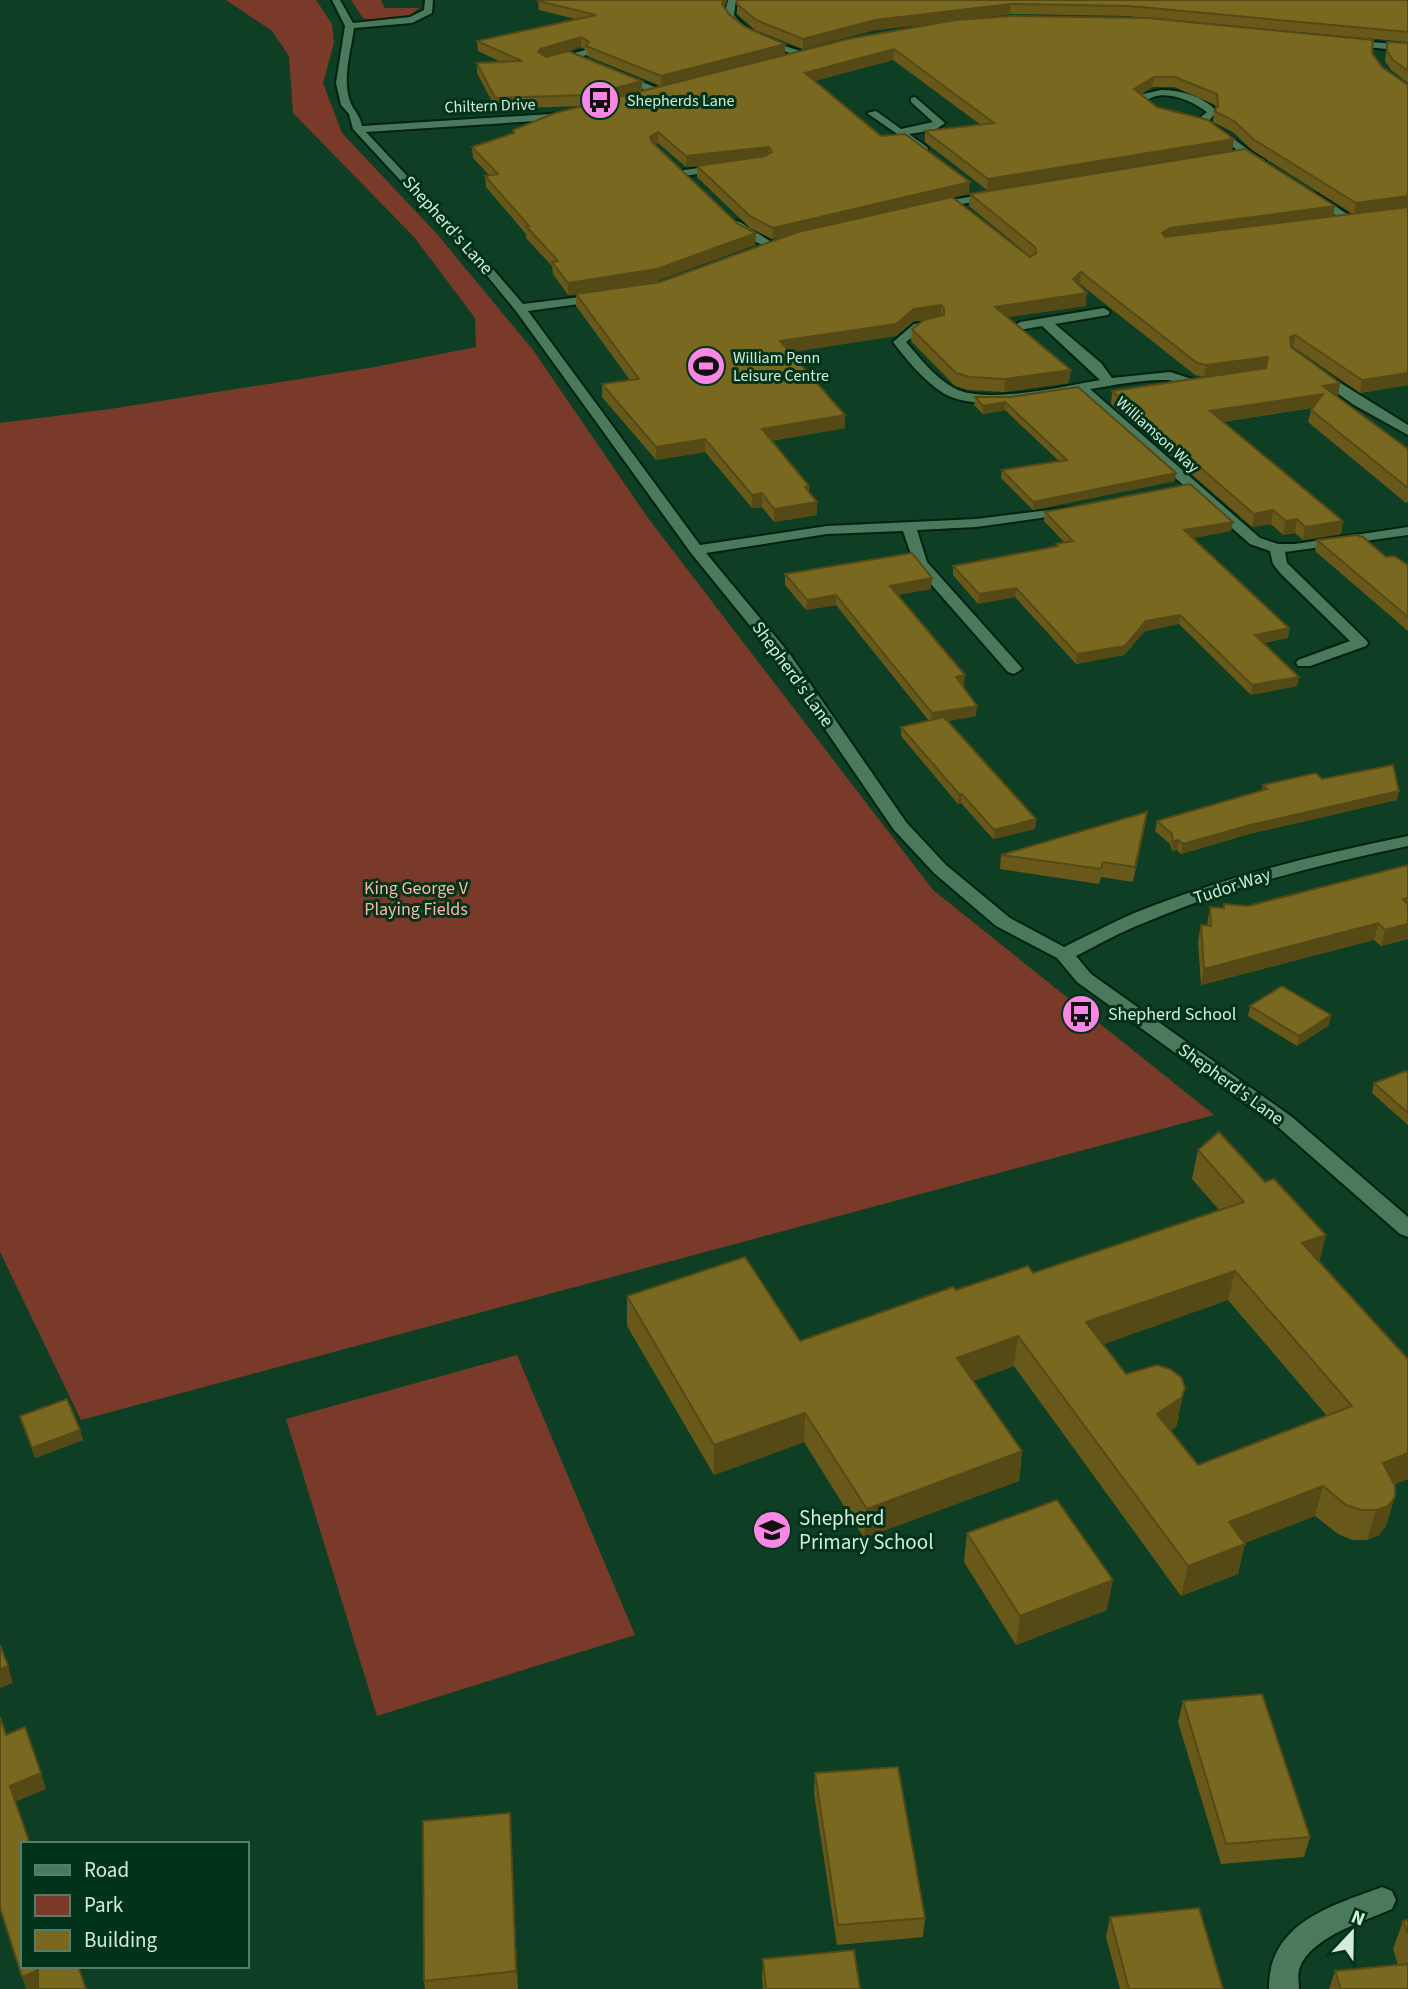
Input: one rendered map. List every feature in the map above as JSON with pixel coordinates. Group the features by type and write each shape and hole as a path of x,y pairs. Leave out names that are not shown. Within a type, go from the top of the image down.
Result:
{"street":[{"path":"336,0 350,26 412,20 429,11 429,0"},
{"path":"732,0 729,15 741,28 802,55"},
{"name":"Shepherd's Lane","path":"350,26 341,83 346,105 354,113 358,129 420,194 464,243 469,254 488,270 520,308 591,410 696,550 783,656 900,826 940,869 1003,922 1064,954 1084,978 1285,1122 1408,1229"},
{"path":"1338,42 1378,49 1408,48"},
{"path":"546,62 592,51"},
{"path":"790,59 814,52"},
{"path":"570,56 593,65"},
{"path":"604,70 662,93"},
{"path":"638,99 674,89"},
{"path":"1166,118 1140,100 1152,93 1189,97 1212,111 1209,117 1197,122 1235,142 1240,155 1275,171"},
{"path":"901,132 931,128 940,123 915,100"},
{"path":"872,113 932,156"},
{"name":"Chiltern Drive","path":"358,129 447,121 529,120 579,114"},
{"path":"684,173 737,166"},
{"path":"974,189 984,197"},
{"path":"1307,192 1355,220 1337,222"},
{"path":"923,208 1010,193"},
{"path":"954,202 965,211"},
{"path":"726,214 744,232 776,243 758,250"},
{"path":"520,308 610,296"},
{"path":"1020,326 1104,312 1088,298"},
{"path":"1045,322 1096,366 1109,382"},
{"path":"937,323 918,327 899,342 921,365 956,394 988,399 1170,376 1204,384 1226,381"},
{"path":"1303,362 1359,402 1408,431"},
{"name":"Williamson Way","path":"1080,387 1255,541 1277,548 1295,548 1408,531"},
{"path":"1171,487 1190,486"},
{"path":"696,550 827,530 909,527 1031,517 1079,508"},
{"path":"909,527 920,563 1014,669"},
{"path":"1277,548 1280,564 1286,571 1360,643 1304,663"},
{"name":"Tudor Way","path":"1064,954 1135,920 1229,885 1313,862 1408,841"},
{"path":"1284,1989 1285,1968 1297,1946 1318,1929 1382,1900"}],"green space":[{"name":"King George V Playing Fields","path":"226,0 316,0 332,24 334,43 323,83 342,133 437,234 533,350 648,518 933,890 1214,1115 81,1420 0,1252 0,423 110,409 375,367 476,347 475,318 414,237 293,113 289,56 272,31"},
{"path":"351,0 381,0 385,8 419,8 401,18 367,19 363,18"},
{"path":"517,1355 635,1635 377,1716 286,1419"}],"building":[{"path":"723,0 722,4 729,14 745,27 785,44 661,76 586,46 589,42 581,37 540,49 538,52 546,57 568,51 642,81 589,95 495,98 477,63 522,61 477,41 596,15 538,1"},
{"path":"737,0 1408,0 1408,32 1129,6 1011,4 875,20 803,39 756,20 737,4"},
{"path":"1011,16 1148,18 1373,40 1372,53 1382,67 1408,85 1408,196 1356,203 1253,139 1234,121 1214,111 1218,106 1217,94 1175,77 1154,77 1134,89 1157,107 1208,120 1234,139 988,179 925,131 994,123 894,49 805,73 881,136 905,134 970,182 773,228 750,216 697,166 765,156 772,152 769,147 686,156 658,132 650,137 652,142 738,224 756,233 657,269 568,283 552,262 558,261 485,176 498,174 472,147 514,133 513,130 555,113 848,39 956,20"},
{"path":"1387,42 1408,43 1408,71 1393,60 1387,51"},
{"path":"1245,149 1335,206 1170,228 1162,233 1165,237 1408,207 1408,373 1362,380 1295,335 1290,337 1291,347 1340,383 1323,386 1408,449 1408,488 1311,410 1323,394 1210,411 1343,521 1305,527 1297,519 1286,521 1273,510 1254,514 1112,391 1266,368 1268,357 1206,365 1197,363 1081,272 1073,279 1087,293 995,307 1071,370 1005,379 969,377 956,373 912,329 924,320 944,315 941,305 914,309 896,324 780,341 845,415 762,429 809,486 805,487 817,502 774,509 762,493 752,495 705,439 656,447 602,384 639,379 576,294 660,282 798,232 952,197 1030,257 1036,253 1035,247 970,194"},
{"path":"1078,387 1176,473 1033,502 1002,470 1067,460 1005,402 983,406 975,397 1010,397"},
{"path":"1190,484 1233,522 1184,530 1289,628 1255,635 1299,677 1252,685 1180,615 1146,621 1125,646 1077,654 1016,588 979,594 953,566 1073,541 1045,512"},
{"path":"1356,535 1363,537 1386,557 1394,556 1408,565 1408,617 1317,540"},
{"path":"912,553 932,578 890,586 965,675 956,677 977,706 932,713 836,595 807,600 785,574"},
{"path":"944,717 1036,819 994,830 901,727"},
{"path":"1393,765 1399,791 1250,825 1183,844 1178,840 1173,842 1172,834 1157,821 1267,789 1263,785 1316,773 1322,779"},
{"path":"1147,812 1135,867 1103,862 1101,869 1001,855"},
{"path":"1408,865 1408,898 1403,899 1408,904 1408,924 1385,930 1378,923 1204,969 1201,925 1211,926 1210,907 1224,908 1224,904 1248,906"},
{"path":"1282,986 1331,1015 1299,1036 1250,1006"},
{"path":"1406,1071 1408,1073 1408,1113 1374,1083"},
{"path":"1219,1132 1265,1182 1274,1179 1326,1235 1302,1243 1408,1359 1408,1453 1383,1463 1395,1486 1395,1497 1388,1506 1376,1510 1361,1510 1346,1505 1323,1486 1229,1522 1245,1544 1188,1566 1018,1336 957,1358 1022,1451 867,1509 805,1413 714,1445 627,1296 745,1257 800,1341 953,1287 956,1290 1028,1266 1033,1273 1244,1202 1198,1150","holes":["1235,1271 1352,1406 1198,1465 1157,1414 1182,1397 1185,1387 1181,1377 1170,1369 1157,1365 1126,1374 1086,1322"]},
{"path":"67,1399 80,1430 32,1448 20,1416"},
{"path":"1057,1500 1113,1580 1020,1616 967,1533"},
{"path":"0,1645 8,1666 0,1669"},
{"path":"1262,1694 1310,1837 1226,1844 1183,1701"},
{"path":"0,1717 6,1735 25,1727 41,1773 10,1786 29,1842 21,1842 21,1968 79,1968 86,1989 38,1989 38,1970 22,1977 0,1908"},
{"path":"898,1767 925,1918 838,1925 815,1773"},
{"path":"510,1813 516,1971 424,1981 423,1821"},
{"path":"1199,1908 1223,1989 1129,1989 1110,1917"},
{"path":"1408,1920 1408,1934 1403,1921"},
{"path":"854,1950 860,1989 766,1989 763,1959"},
{"path":"1408,1964 1408,1989 1341,1989 1335,1971"}],"place":[{"name":"Shepherds Lane","path":"600,100"},
{"name":"William Penn Leisure Centre","path":"706,366"},
{"name":"Shepherd School","path":"1081,1014"},
{"name":"Shepherd Primary School","path":"772,1530"}]}
